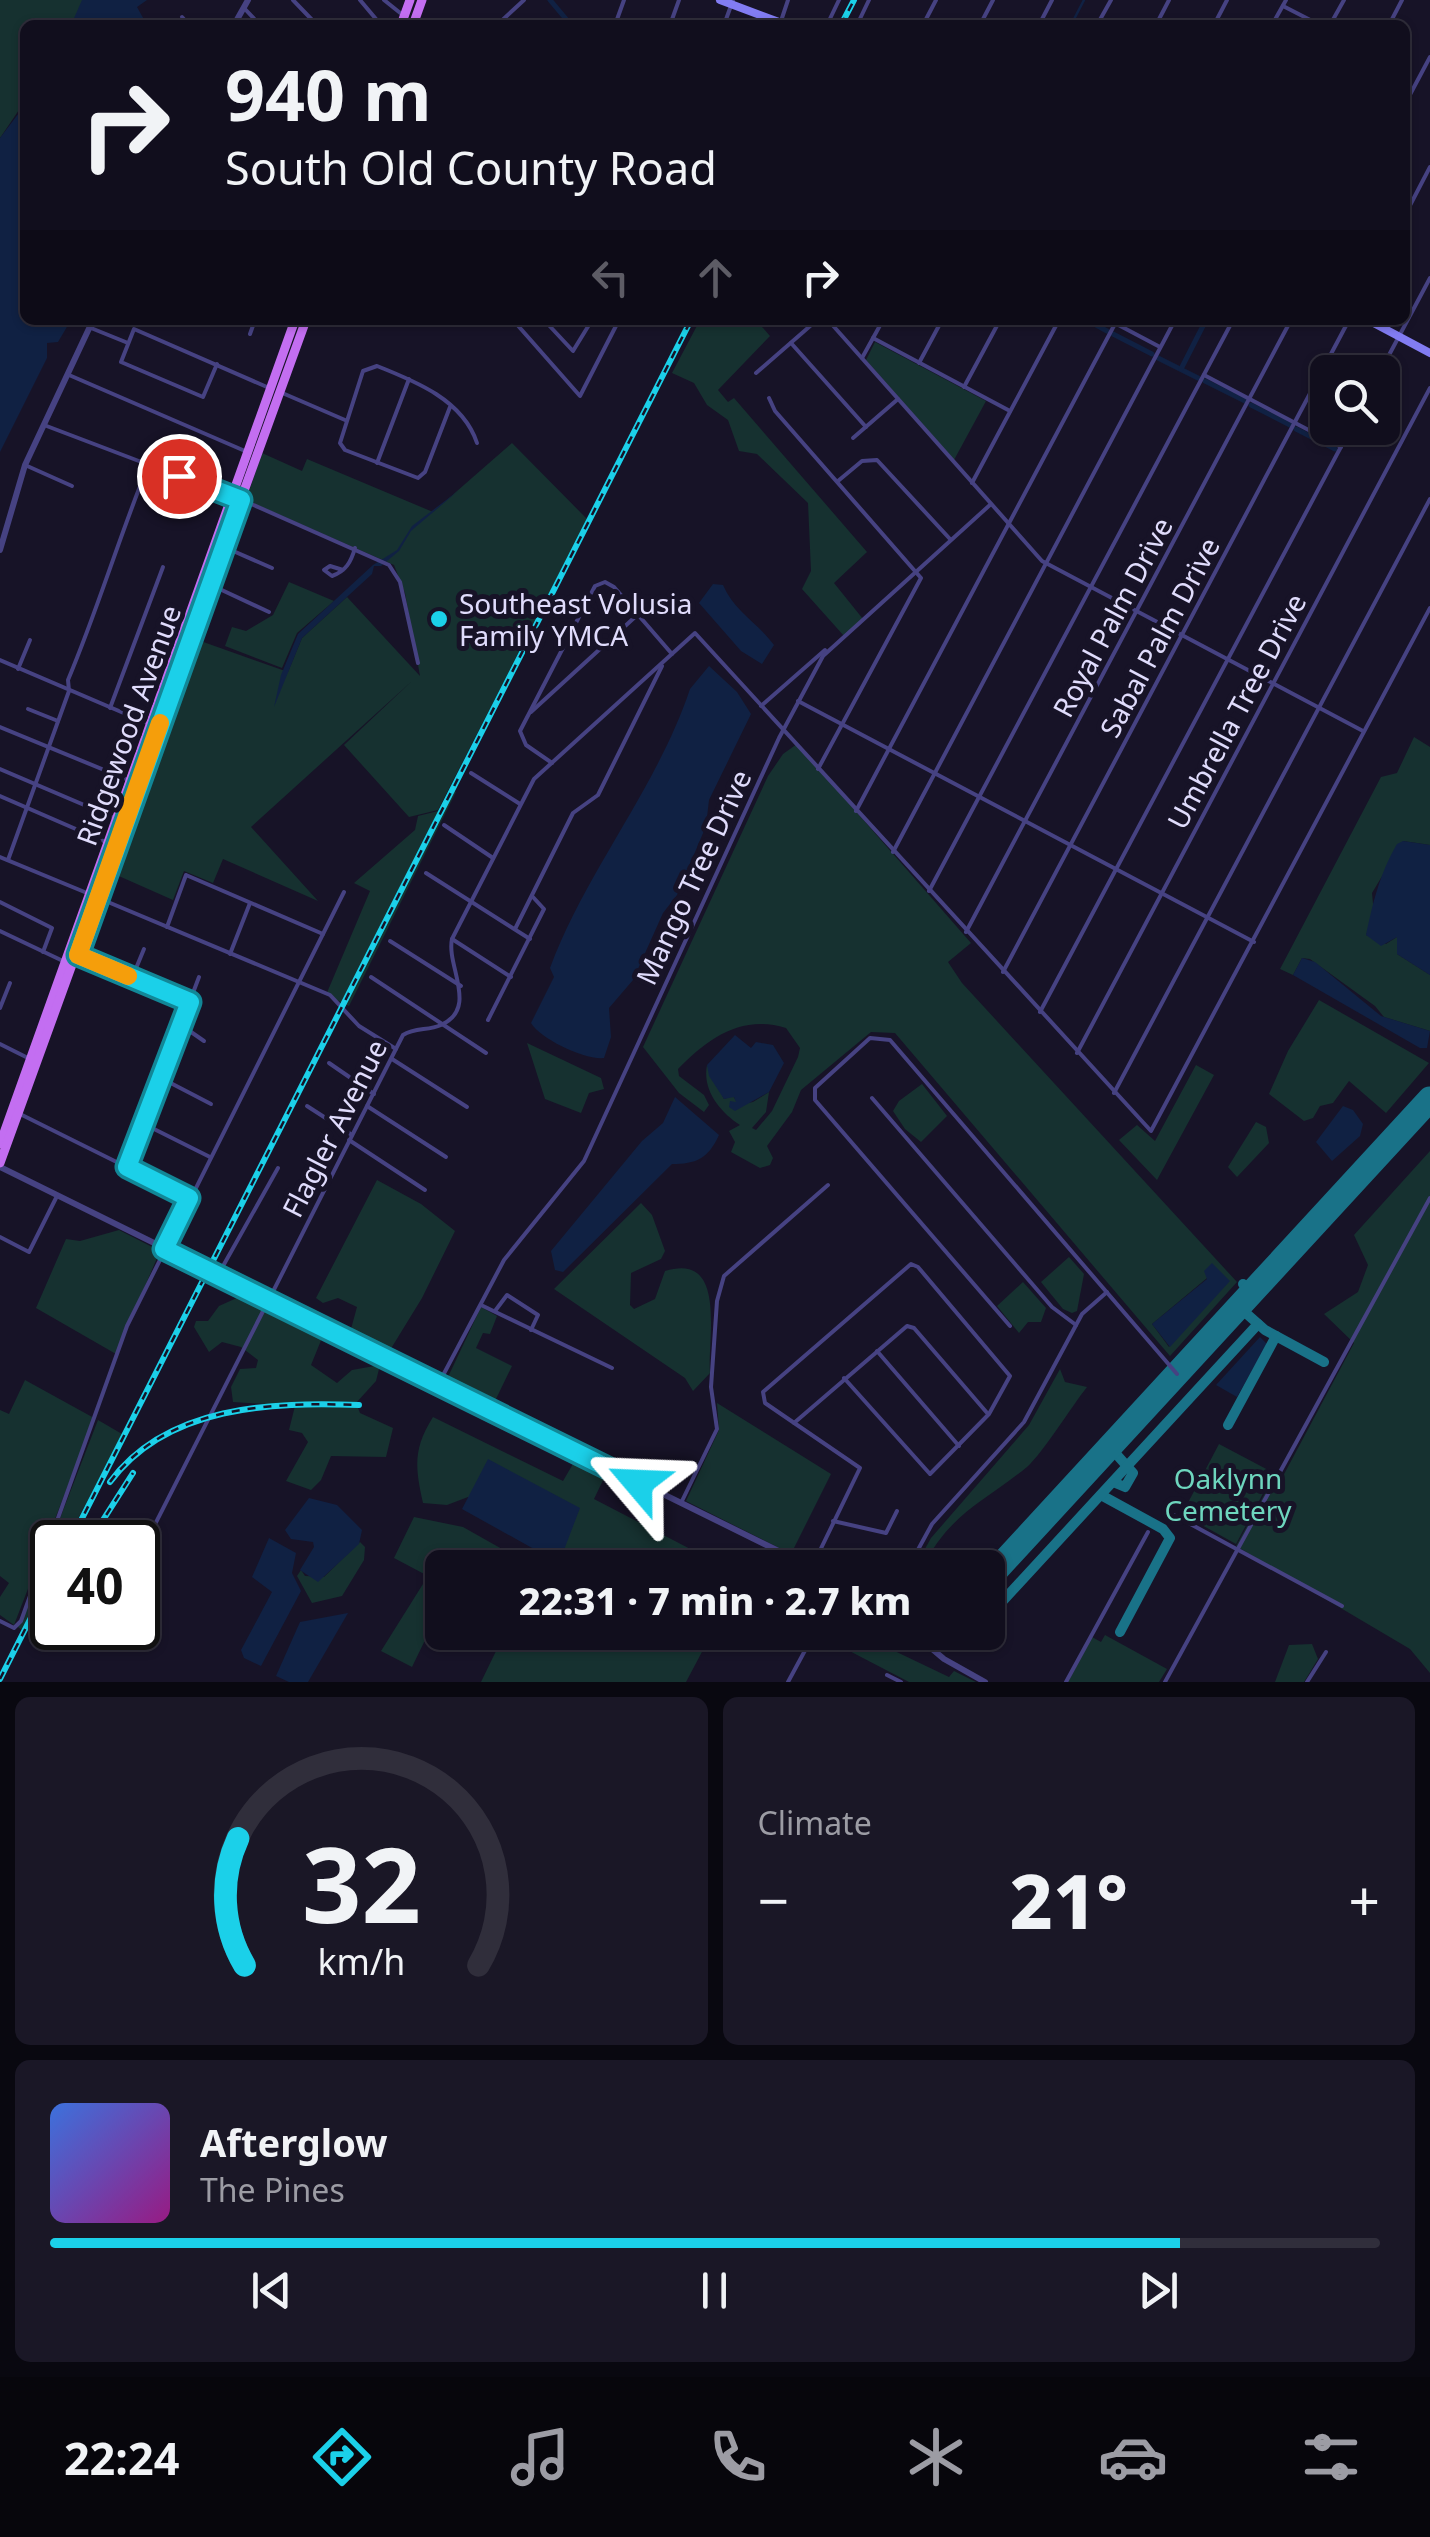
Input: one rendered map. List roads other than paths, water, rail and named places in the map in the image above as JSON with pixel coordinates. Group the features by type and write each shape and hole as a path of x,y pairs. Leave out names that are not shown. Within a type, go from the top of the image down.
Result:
{"main road":[{"path":"403,20 410,0"},
{"path":"720,0 773,20"},
{"path":"276,390 293,325"},
{"name":"Ridgewood Avenue","path":"238,498 250,453 304,325"},
{"path":"1378,325 1430,353"},
{"name":"Ridgewood Avenue","path":"0,1165 32,1060 141,776 172,669 271,416 276,390"},
{"name":"Ridgewood Avenue","path":"0,1144 52,1028 78,955 108,843 193,634 206,585"},
{"path":"52,1028 58,988"}],"street":[{"path":"293,0 312,20"},
{"path":"360,0 377,20"},
{"path":"384,0 403,20"},
{"path":"502,20 524,0"},
{"path":"1284,3 1312,20"},
{"path":"1410,95 1430,57"},
{"path":"1410,205 1430,167"},
{"path":"1410,315 1430,278"},
{"path":"0,550 24,466 92,325"},
{"path":"94,325 128,344"},
{"path":"250,334 253,325"},
{"path":"517,325 580,396 617,325"},
{"path":"549,325 573,352 589,325"},
{"path":"756,373 811,325"},
{"path":"832,325 1046,563 1365,732"},
{"path":"862,358 880,325"},
{"path":"919,363 939,325"},
{"path":"964,387 997,325"},
{"path":"972,483 1055,325"},
{"path":"856,811 1112,325"},
{"path":"1121,325 1160,347"},
{"path":"893,852 1172,325"},
{"path":"929,891 1230,325"},
{"name":"Royal Palm Drive","path":"966,932 1288,325"},
{"name":"Sabal Palm Drive","path":"1003,972 1346,325"},
{"path":"1389,355 1405,325"},
{"path":"217,364 203,397 121,362 134,329 217,364 345,420"},
{"path":"874,338 1010,412"},
{"path":"791,343 866,427"},
{"path":"450,406 423,474 411,478 345,450 339,435 364,371 370,366 430,388 450,406 477,443"},
{"path":"69,375 250,453"},
{"path":"1040,1012 1340,447 1204,375"},
{"path":"377,464 410,379"},
{"name":"Umbrella Tree Drive","path":"1077,1053 1430,388"},
{"path":"769,398 915,570 920,582 818,769"},
{"path":"853,438 898,399"},
{"path":"44,425 238,498 384,561 400,582 418,662"},
{"path":"838,482 862,461 877,460 950,540"},
{"path":"8,860 70,691 68,680 106,590 124,523 148,464"},
{"path":"24,466 72,486"},
{"path":"1114,1093 1430,498"},
{"name":"Mango Tree Drive","path":"438,1386 504,1260 584,1161 783,730 829,647 991,504"},
{"path":"221,544 272,568"},
{"path":"343,570 354,548"},
{"path":"110,708 163,567"},
{"path":"552,764 522,740 520,731 595,586 605,582 614,587 672,654"},
{"path":"206,585 269,612"},
{"path":"443,1025 457,1008 461,986 451,955 452,939 534,779 695,632 1151,1131 1430,608"},
{"path":"528,715 637,616"},
{"path":"18,668 30,640"},
{"path":"761,706 829,647"},
{"path":"0,660 154,725"},
{"path":"514,929 573,813 598,795 664,660"},
{"path":"798,701 1254,942"},
{"path":"28,709 58,721"},
{"path":"0,727 130,781"},
{"path":"0,768 117,819"},
{"path":"471,772 520,804"},
{"path":"0,796 108,843"},
{"path":"444,825 493,858"},
{"path":"0,856 336,1000 359,1026 396,1049"},
{"path":"426,872 530,939"},
{"path":"167,927 186,875 324,935"},
{"path":"0,1621 14,1628 102,1406 128,1326 344,892"},
{"path":"488,1020 544,905 532,896"},
{"path":"0,902 52,928 43,952"},
{"path":"230,954 250,903"},
{"path":"0,931 68,962"},
{"path":"452,939 511,977"},
{"path":"390,941 461,986"},
{"path":"132,978 144,949"},
{"path":"78,955 190,1002"},
{"path":"371,976 486,1053"},
{"path":"127,1167 199,978"},
{"path":"1,1003 10,983"},
{"path":"181,1025 204,1041"},
{"name":"Flagler Avenue","path":"158,1520 396,1049 407,1032 443,1025"},
{"path":"1010,1326 814,1100 814,1088 870,1038 890,1040 1177,1374"},
{"path":"0,1044 32,1060"},
{"path":"392,1058 468,1107"},
{"path":"330,1063 374,1094"},
{"path":"162,1078 211,1104"},
{"path":"872,1098 1052,1307 1076,1326"},
{"path":"306,1106 425,1190"},
{"path":"368,1106 446,1157"},
{"path":"15,1110 189,1198"},
{"path":"144,1124 210,1157"},
{"path":"0,1165 438,1386 777,1550"},
{"path":"218,1276 278,1168"},
{"path":"680,1503 717,1429 711,1387 717,1300 724,1276 828,1185"},
{"path":"0,1237 28,1252 58,1196"},
{"path":"1166,1682 1430,1198"},
{"path":"820,1550 860,1468 765,1403 764,1392 910,1264 918,1267 1008,1372 1010,1380 988,1414 935,1472 924,1471 844,1378"},
{"path":"918,1550 932,1524 1024,1422 1087,1308 1106,1292"},
{"path":"495,1311 507,1295 538,1315 532,1330"},
{"path":"480,1304 612,1368"},
{"path":"794,1423 902,1327 914,1328 988,1414"},
{"path":"876,1350 959,1446"},
{"path":"833,1522 886,1533 897,1511"},
{"path":"1170,1512 1342,1606"},
{"path":"1066,1682 1148,1532"},
{"path":"788,1682 805,1650"},
{"path":"934,1650 985,1682"},
{"path":"1307,1682 1326,1652"},
{"path":"887,1675 902,1682"}],"water":[{"path":"82,0 147,0 137,7 144,20 73,20"},
{"path":"20,112 20,325 68,325 58,342 47,343 47,358 0,452 0,138"},
{"path":"458,491 411,531 399,551 381,566 374,566 372,574 302,638 274,707 281,675 298,634 373,565 397,550 412,526"},
{"path":"713,584 723,585 733,602 774,645 762,664 741,651 699,603"},
{"path":"709,666 737,692 751,714 709,800 706,826 677,895 663,913 633,980 609,1008 611,1037 604,1058 586,1056 553,1042 531,1023 554,977 550,968 582,897 659,761 690,689"},
{"path":"1403,841 1430,845 1430,975 1397,954 1397,937 1381,946 1366,935 1381,878 1397,844"},
{"path":"1302,958 1315,962 1381,1016 1430,1031 1427,1048 1420,1048 1293,975"},
{"path":"735,1035 751,1048 756,1042 773,1045 784,1063 769,1092 735,1111 729,1107 730,1101 736,1102 734,1097 724,1099 709,1076 707,1065"},
{"path":"675,1097 719,1135 710,1150 695,1161 672,1164 563,1272 555,1270 551,1251 642,1141 663,1123"},
{"path":"1343,1106 1353,1110 1363,1124 1360,1136 1332,1161 1316,1142"},
{"path":"1212,1263 1230,1281 1170,1347 1152,1324 1207,1279 1204,1271"},
{"path":"1260,1337 1267,1344 1237,1397 1216,1385"},
{"path":"488,1459 580,1508 564,1550 536,1550 462,1509"},
{"path":"309,1498 337,1505 362,1530 359,1544 318,1582 300,1570 314,1547 313,1542 291,1539 285,1530"},
{"path":"269,1538 296,1553 292,1573 301,1591 261,1666 244,1658 241,1650 272,1592 252,1577"},
{"path":"348,1613 308,1682 289,1682 276,1676 300,1622"}],"waterway":[{"path":"550,0 567,20"},
{"path":"1074,20 1084,0"},
{"path":"1096,325 1107,331"},
{"path":"1181,369 1203,325"},
{"path":"1113,334 1152,354"},
{"path":"1158,358 1198,378"},
{"path":"1205,381 1245,401"},
{"path":"1251,405 1290,425"},
{"path":"1296,429 1335,449"}],"railway":[{"path":"844,20 854,0"},
{"path":"81,1520 688,325"},
{"path":"110,1482 133,1456 191,1423 257,1408 359,1405"},
{"path":"103,1520 133,1473"},
{"path":"0,1679 30,1620"}],"place":[{"name":"Southeast Volusia Family YMCA","path":"439,619"}],"park label":[{"name":"Oaklynn Cemetery","path":"1228,1494"}]}
